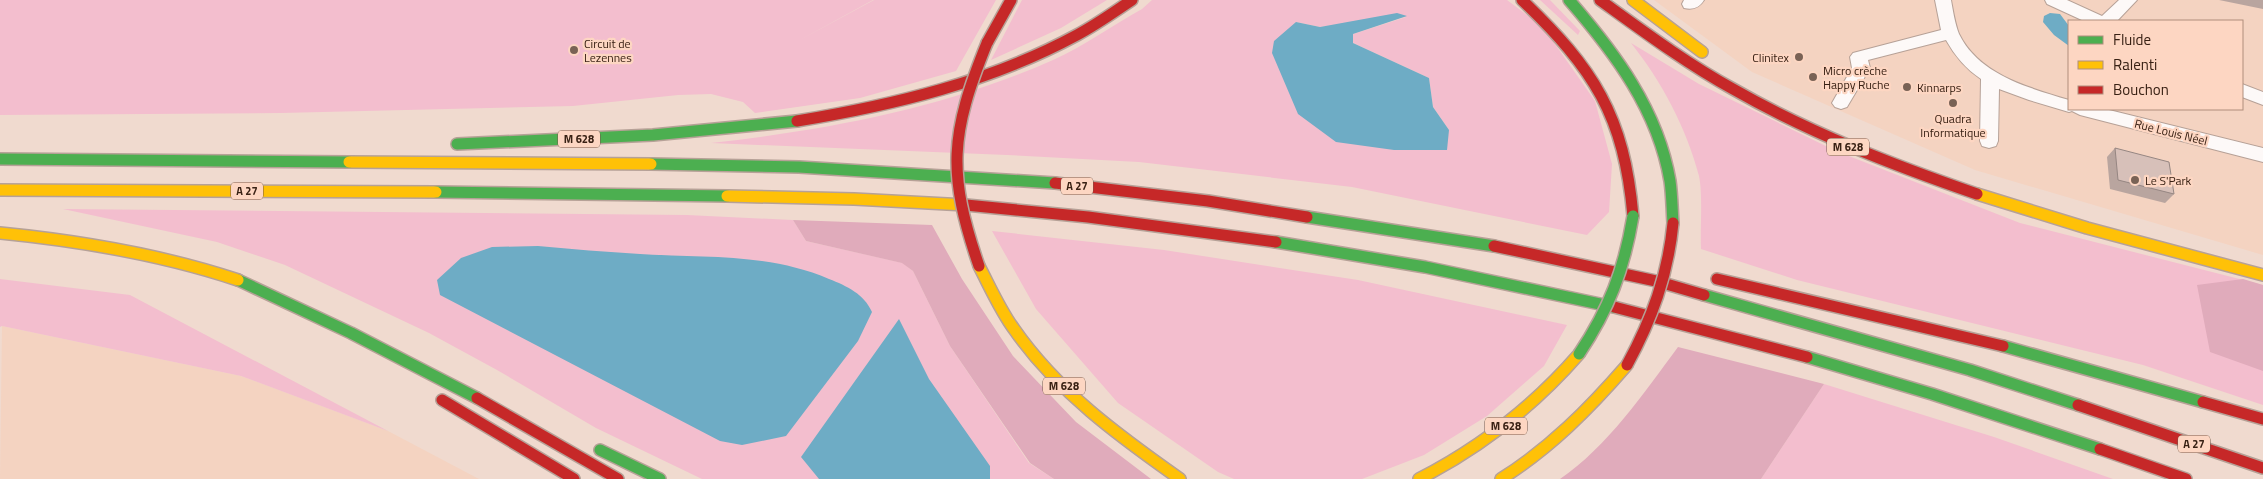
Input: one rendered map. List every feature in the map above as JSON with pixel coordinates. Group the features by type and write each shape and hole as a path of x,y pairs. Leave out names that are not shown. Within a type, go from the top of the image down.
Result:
{"highway":[{"name":"M 628","path":"1011,0 987,43 968,90 955,154 955,183 961,213 979,266 1020,338 1051,372 1098,417 1180,479"},
{"name":"M 628","path":"441,145 733,130 790,123 859,111 944,90 1005,69 1076,35 1132,0"},
{"name":"M 628","path":"1419,479 1466,454 1526,411 1551,387 1579,354 1607,314 1618,289 1630,245 1634,194 1630,169 1614,117 1604,95 1576,53 1556,31 1522,0"},
{"path":"1501,479 1556,439 1596,403 1627,365 1660,302 1672,255 1673,223 1670,182 1663,152 1645,102 1628,72 1605,40 1569,0"},
{"name":"M 628","path":"1600,0 1690,66 1739,94 1872,158 1931,180 2024,210 2263,275"},
{"path":"1633,0 1708,56"},
{"name":"M 628","path":"1838,128 1912,161 2123,238"},
{"path":"0,154 246,149"},
{"name":"A 27","path":"0,159 750,166 969,176 1208,201 1488,245 1656,281 1970,370 2126,420 2263,468"},
{"path":"1114,190 1155,188 1249,196"},
{"name":"A 27","path":"0,190 485,192 765,196 948,204 1105,219 1194,230 1430,268 1672,321 1954,400 2186,479"},
{"path":"0,233 96,244 151,255 226,275 402,357 618,479"},
{"path":"1608,254 1635,260"},
{"path":"1653,264 1682,271"},
{"path":"1710,277 2093,369 2263,420"},
{"path":"259,289 365,327"},
{"path":"259,289 368,355"},
{"path":"434,395 574,479"},
{"path":"590,445 660,479"}],"street":[{"path":"1943,0 1951,33 1966,57 1990,76 2038,98 2068,106"},
{"path":"2053,0 2096,20"},
{"path":"2108,20 2129,0"},
{"path":"1841,103 1860,68 1859,57 1951,33"},
{"path":"1989,141 1990,76"},
{"path":"2243,90 2263,100"},
{"name":"Rue Louis Néel","path":"2084,110 2263,156"}],"shaded area":[{"path":"0,0 873,0 798,41 874,0 996,0 956,71 860,98 755,113 743,102 711,94 678,95 573,106 281,113 0,115"},
{"path":"1022,0 1107,0 1061,28 991,60"},
{"path":"1152,0 1507,0 1543,27 1595,101 1612,164 1609,212 1587,235 1352,187 1139,162 711,143 842,124 928,104 970,91 1012,77 1053,60 1142,9","holes":["1406,17 1353,34 1353,43 1429,78 1433,107 1449,130 1296,22 1320,27"]},
{"path":"1540,0 1550,0 1580,31 1578,35"},
{"path":"1654,0 2263,0 2263,255 1975,170 1752,72"},
{"path":"1631,43 1699,84 1836,151 2020,223 2263,285 2263,405 2143,365 1797,280 1701,249 1700,184 1694,158 1680,123 1663,89"},
{"path":"63,209 687,215 793,220 806,241 903,263 913,271 950,346 1029,463 1054,479 702,479 596,428 429,333 285,265 217,242"},
{"path":"793,220 932,225 962,279 1013,356 1076,422 1151,479 1054,479 1030,463 950,346 913,271 902,263 806,241"},
{"path":"992,231 1164,250 1358,280 1567,325 1544,366 1487,416 1424,455 1362,479 1234,479 1218,472 1118,403 1036,309"},
{"path":"0,279 130,295 388,431 241,376 0,327"},
{"path":"2243,279 2263,285 2263,371 2210,352 2197,285"},
{"path":"2,326 241,376 388,431 479,479 0,479"},
{"path":"1678,347 1824,384 1761,479 1560,479 1577,466 1609,435 1638,401"},
{"path":"1824,384 1994,437 2113,479 1761,479"}],"water":[{"path":"1397,13 1407,16 1353,34 1353,43 1429,78 1433,107 1449,130 1447,150 1394,150 1336,142 1298,114 1272,53 1274,41 1296,22 1320,27"},
{"path":"2050,13 2060,14 2068,25 2068,45 2054,35 2043,22 2044,16"},
{"path":"538,246 640,254 736,258 783,265 806,271 848,288 860,295 872,312 858,341 786,436 742,445 720,441 440,295 437,280 461,258 492,247"},
{"path":"899,319 929,379 990,466 990,479 819,479 801,457"}],"building":[{"path":"2115,148 2169,162 2174,194 2118,180"}],"traffic: fast":[{"path":"1569,0 1603,40 1633,83 1645,106 1656,130 1664,155 1670,181 1673,223"},
{"path":"457,144 653,135 797,121"},
{"path":"0,159 349,162"},
{"path":"651,164 799,167 1055,183"},
{"path":"436,192 727,196"},
{"path":"1579,354 1600,321 1615,289 1626,255 1633,216"},
{"path":"1307,217 1494,246"},
{"path":"1276,242 1425,267 1614,307"},
{"path":"238,280 351,333 477,398"},
{"path":"1704,295 1970,370 2078,405"},
{"path":"2003,346 2203,402"},
{"path":"1807,357 1932,394 2100,449"},
{"path":"600,450 660,479"}],"traffic: slow":[{"path":"1633,0 1702,52"},
{"path":"349,162 651,164"},
{"path":"0,190 436,192"},
{"path":"1977,194 2087,228 2263,275"},
{"path":"727,196 854,199 966,205"},
{"path":"0,233 61,239 121,249 180,262 238,280"},
{"path":"979,266 1014,329 1050,373 1090,412 1134,447 1180,479"},
{"path":"1419,479 1464,454 1506,425 1544,392 1579,354"},
{"path":"1501,479 1537,455 1569,427 1627,365"}],"traffic: jam":[{"path":"987,43 1011,0"},
{"path":"797,121 905,100 1011,67 1078,35 1132,0"},
{"path":"1522,0 1568,47 1587,71 1602,96 1615,122 1624,151 1630,182 1633,216"},
{"path":"1600,0 1693,65 1732,89 1779,114 1862,152 1977,194"},
{"path":"979,266 961,205 956,154 965,103 974,74 987,43"},
{"path":"1055,183 1208,201 1307,217"},
{"path":"966,205 1088,217 1276,242"},
{"path":"1627,365 1659,297 1668,262 1673,223"},
{"path":"1494,246 1656,281 1704,295"},
{"path":"1717,279 2003,346"},
{"path":"1614,307 1807,357"},
{"path":"477,398 618,479"},
{"path":"442,400 574,479"},
{"path":"2203,402 2263,419"},
{"path":"2078,405 2263,468"},
{"path":"2100,449 2186,479"}],"place":[{"name":"Circuit de Lezennes","path":"574,50"},
{"name":"Clinitex","path":"1799,57"},
{"name":"Micro crèche Happy Ruche","path":"1813,77"},
{"name":"Kinnarps","path":"1907,87"},
{"name":"Quadra Informatique","path":"1953,103"},
{"name":"Le S'Park","path":"2135,180"}]}
